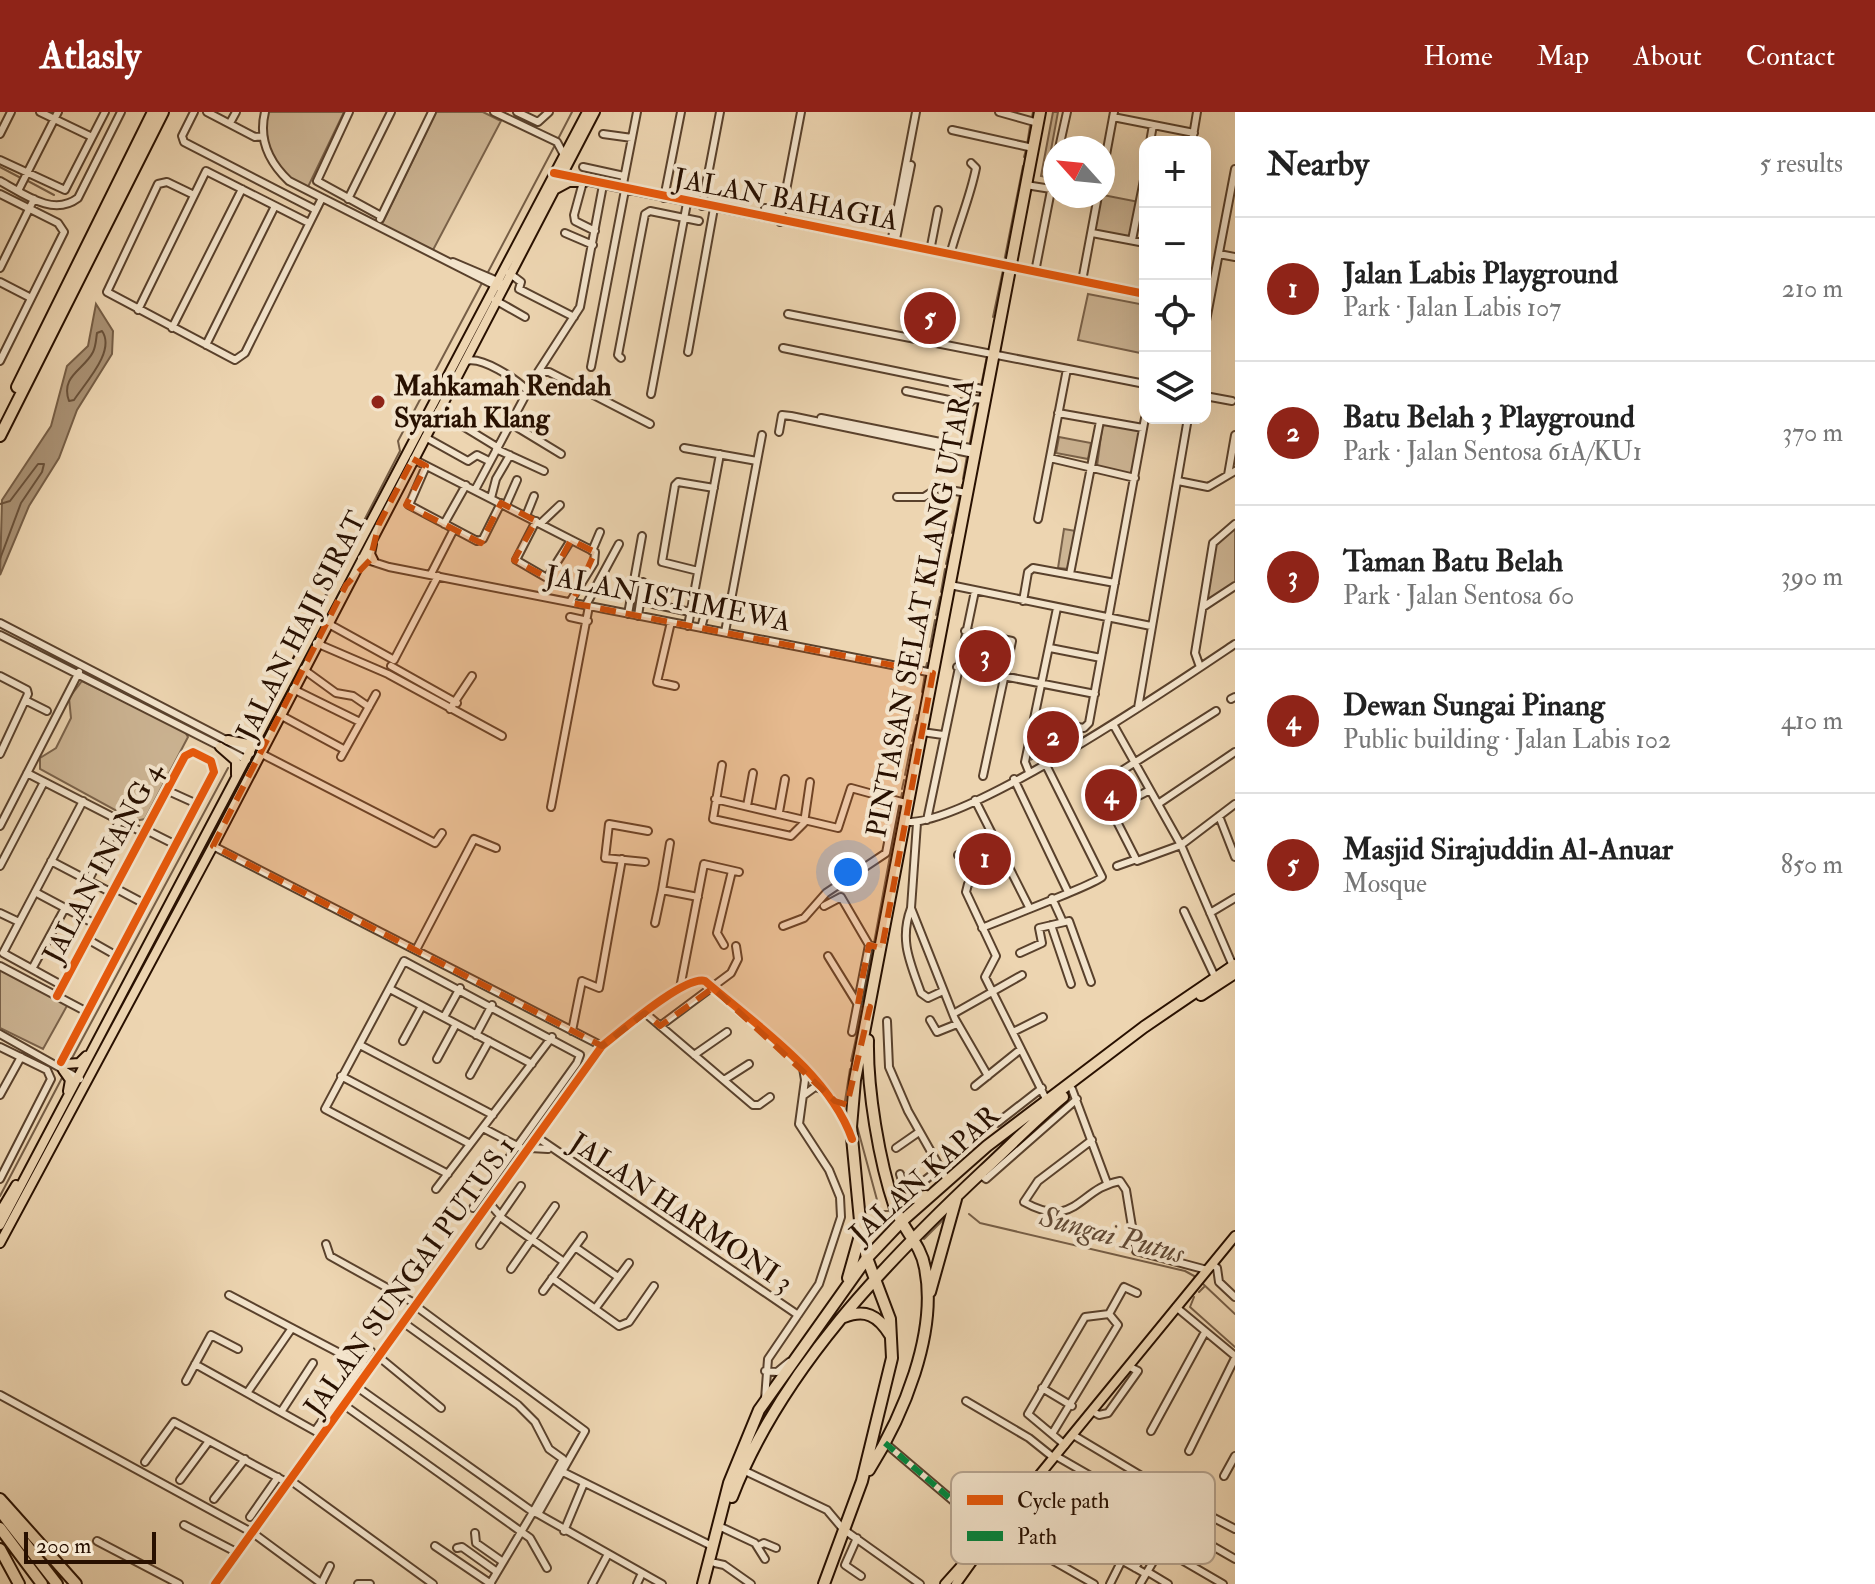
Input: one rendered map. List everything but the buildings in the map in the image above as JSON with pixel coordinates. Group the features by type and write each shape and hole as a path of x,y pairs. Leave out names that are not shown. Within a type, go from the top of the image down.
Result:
{"highway":[{"path":"0,421 153,112"},
{"path":"0,436 163,112"},
{"name":"PINTASAN SELAT KLANG UTARA","path":"824,1584 862,1481 881,1410 893,1340 890,1319 867,1258 861,1231 851,1127 853,1098 882,948 911,822 909,804 922,732 1039,118"},
{"name":"JALAN KAPAR","path":"703,1584 738,1456 765,1399 867,1258 931,1194 1011,1128 1233,963"},
{"name":"JALAN KAPAR","path":"710,1584 723,1528 743,1470 793,1385 875,1277 912,1236 980,1174 1233,963"},
{"name":"PINTASAN SELAT KLANG UTARA","path":"862,1481 898,1418 915,1369 927,1302 926,1269 891,1191 876,1119 867,1058 869,1012"},
{"path":"853,1098 858,1105 866,1106 872,1092"},
{"path":"851,1127 859,1112 869,1111 876,1119"},
{"path":"891,1191 909,1200 931,1194"},
{"path":"927,1302 959,1194"},
{"path":"919,1205 920,1219 930,1219"},
{"path":"847,1283 861,1231"},
{"path":"847,1283 855,1279 862,1282 857,1300"},
{"path":"843,1318 857,1313 869,1314 880,1321 893,1340"},
{"path":"881,1410 886,1420 898,1418"},
{"path":"0,1499 76,1584"},
{"path":"0,1511 57,1584"},
{"path":"0,1528 42,1584"},
{"path":"0,1549 19,1583"}],"main road":[{"name":"JALAN HAJI SIRAT","path":"568,157 574,136 587,112"},
{"name":"JALAN HAJI SIRAT","path":"0,1245 4,1226 63,1107 84,1077 114,1013 290,686 493,281 595,112"},
{"path":"568,157 571,171 584,182"},
{"name":"JALAN HAJI SIRAT","path":"290,686 303,669 464,362 493,281 554,190 558,175"},
{"path":"554,190 569,182 584,182"},
{"path":"315,631 351,565 361,557 359,552 391,488"},
{"path":"349,581 364,565 375,562 369,551 379,524"},
{"path":"253,756 310,646 316,643"},
{"path":"224,744 252,742 275,714"},
{"path":"196,859 237,774 236,761 224,744"},
{"name":"JALAN HAJI SIRAT","path":"4,1226 213,846 245,783 253,756"},
{"path":"63,1107 69,1088 68,1068 83,1061 114,1013"},
{"path":"0,1212 48,1138"},
{"path":"1043,1472 1235,1236"},
{"path":"943,1584 962,1564"},
{"path":"959,1584 972,1564"}],"street":[{"path":"0,134 11,112"},
{"path":"40,112 56,116 92,137"},
{"path":"0,160 59,190 66,189 105,112"},
{"path":"0,181 34,199 60,207 78,198 121,112"},
{"path":"194,112 182,136 184,142 316,210"},
{"path":"207,112 255,137 263,136"},
{"path":"230,123 236,112"},
{"path":"265,112 263,136 270,160 289,181 493,281 525,317"},
{"path":"349,112 317,181 381,216"},
{"path":"348,199 391,112"},
{"path":"377,226 432,112"},
{"path":"494,112 554,141 568,157"},
{"path":"517,112 541,121 549,112"},
{"path":"591,367 637,112"},
{"path":"664,198 681,112"},
{"path":"702,206 720,112"},
{"path":"780,222 801,112"},
{"path":"893,243 916,112"},
{"path":"999,112 1039,118"},
{"path":"1062,136 1067,112"},
{"path":"1193,136 1197,112"},
{"path":"1110,136 1114,114 1194,133"},
{"path":"18,191 56,116"},
{"path":"1151,136 1153,125"},
{"path":"952,130 1033,148"},
{"path":"603,134 632,138"},
{"path":"554,141 574,136"},
{"path":"950,255 962,207 971,193 976,168 971,163"},
{"path":"893,243 911,165"},
{"path":"583,167 624,176"},
{"path":"1211,289 1235,170"},
{"path":"138,310 206,171 309,223"},
{"name":"JALAN BAHAGIA","path":"558,175 1139,293"},
{"path":"194,195 167,182 160,183 108,285 111,297 235,360 243,356 322,198"},
{"path":"584,182 575,221 595,231"},
{"path":"475,490 538,372 574,317 593,245 603,185"},
{"path":"1026,185 1043,188"},
{"path":"172,328 242,189"},
{"path":"0,194 58,223 63,235 0,361"},
{"path":"0,268 34,199"},
{"path":"651,394 687,203"},
{"path":"206,345 275,206"},
{"path":"688,352 714,208"},
{"path":"765,208 782,211"},
{"path":"1035,272 1047,208"},
{"path":"1082,281 1096,208"},
{"path":"1132,240 1139,208"},
{"path":"930,251 938,210"},
{"path":"621,358 618,355 643,217 650,211 699,221"},
{"path":"1226,215 1235,216"},
{"path":"565,233 593,245"},
{"path":"1092,233 1139,242"},
{"path":"1219,254 1235,257"},
{"path":"493,281 521,282 519,289 574,317"},
{"path":"0,282 31,298"},
{"path":"788,314 1139,383"},
{"path":"783,348 986,395"},
{"path":"464,362 473,359 501,371 528,391"},
{"path":"1038,519 1067,369"},
{"path":"538,372 549,372 650,424"},
{"path":"906,391 968,404 986,395"},
{"path":"1211,397 1232,401"},
{"path":"438,411 496,448 544,471"},
{"path":"1058,413 1143,428"},
{"path":"779,432 782,415 821,422 821,418 975,452"},
{"path":"1070,574 1100,421"},
{"path":"510,423 561,454"},
{"path":"1035,720 1084,728 1089,723 1144,424"},
{"path":"1138,708 1187,424"},
{"path":"725,632 762,435"},
{"path":"1227,476 1235,435"},
{"path":"425,437 468,461 477,455 489,461"},
{"path":"684,448 757,461"},
{"path":"688,626 720,454"},
{"path":"491,498 496,479 510,455"},
{"path":"1050,458 1135,478"},
{"path":"413,459 594,553"},
{"path":"426,466 408,503 477,541 483,539 517,480"},
{"path":"1178,481 1208,487 1235,471"},
{"path":"698,571 662,562 675,485 678,482 714,488"},
{"path":"444,524 466,485"},
{"path":"897,497 924,497 938,488 967,493"},
{"path":"526,516 534,496"},
{"path":"560,505 538,522 516,558 527,568 551,577 571,540"},
{"path":"1200,667 1195,653 1213,543 1235,524"},
{"path":"388,674 454,529"},
{"path":"570,602 594,553 600,532"},
{"path":"628,614 642,536"},
{"path":"551,807 588,621 587,606 619,544"},
{"name":"JALAN ISTIMEWA","path":"361,557 434,575 933,673"},
{"path":"1023,601 1030,569 1115,583"},
{"path":"638,616 643,582"},
{"path":"950,585 1023,601 1056,612 1151,626"},
{"path":"1203,607 1235,586"},
{"path":"927,820 975,591"},
{"path":"653,604 690,612"},
{"path":"701,628 707,606"},
{"path":"1028,769 1056,612"},
{"path":"570,617 588,621"},
{"path":"671,622 657,682 675,686"},
{"path":"0,623 224,744"},
{"path":"327,623 457,703"},
{"path":"965,631 1012,641 983,776"},
{"path":"0,635 435,843 442,833"},
{"path":"316,643 388,674 502,736"},
{"path":"988,1076 957,1024 911,908 911,822 927,820 975,800 1113,724 1233,646 1235,655"},
{"path":"1050,648 1101,658"},
{"path":"0,826 82,665"},
{"path":"957,667 1095,694"},
{"path":"303,669 336,693 353,696 369,707"},
{"path":"0,676 27,690 27,701 0,754"},
{"path":"450,709 457,703 472,676"},
{"path":"290,686 360,722"},
{"path":"341,757 376,694"},
{"path":"27,701 47,711"},
{"path":"1093,789 1216,711"},
{"path":"275,714 345,750"},
{"path":"1113,724 1181,845 1233,963"},
{"path":"922,732 943,735"},
{"path":"1158,804 1235,752"},
{"name":"JALAN INANG 4","path":"57,996 188,753 211,761 214,766 197,804"},
{"path":"982,928 1052,898 1095,884 1102,877 1045,763"},
{"path":"722,765 713,819 791,836 799,832 805,819 810,782"},
{"path":"27,773 176,845"},
{"path":"747,806 753,773"},
{"path":"779,812 785,779"},
{"path":"1014,779 1068,892"},
{"path":"0,866 44,782"},
{"path":"715,799 838,828 846,794 851,788 909,804"},
{"path":"68,1068 87,1012 197,804 166,790"},
{"path":"1134,860 1111,810 1150,790"},
{"path":"975,800 1029,907"},
{"path":"63,986 3,953 83,801"},
{"path":"783,926 804,918 826,893 886,853 896,801"},
{"path":"1117,866 1181,845 1235,804"},
{"path":"1219,816 1235,857"},
{"path":"88,881 120,820"},
{"path":"645,862 605,858 609,824 648,831"},
{"path":"416,950 474,839 496,848"},
{"path":"958,855 995,840"},
{"path":"655,923 670,843"},
{"path":"213,846 602,1046"},
{"path":"572,1031 582,981 599,988 622,859"},
{"path":"51,861 88,881 145,904"},
{"path":"680,988 704,864 735,872 717,933 724,945"},
{"path":"1008,867 968,884 966,892 996,956 985,972 1047,1101"},
{"path":"662,890 698,897"},
{"path":"35,892 95,924"},
{"path":"824,906 841,897 869,945 852,1032"},
{"path":"1052,898 1062,920 1072,925 1091,982"},
{"path":"1210,913 1235,898"},
{"path":"32,969 65,908"},
{"path":"911,908 904,926 904,943 921,993 928,998 943,991"},
{"path":"1184,911 1215,977"},
{"path":"0,913 19,922"},
{"path":"1020,953 1042,943 1039,928 1062,920"},
{"path":"1051,925 1071,984"},
{"path":"87,939 117,956"},
{"path":"869,945 882,948"},
{"path":"653,1020 713,988 736,966 736,946"},
{"path":"828,956 858,1004 869,1012"},
{"path":"448,1174 325,1109 404,961 552,1037 580,1055 567,1078 473,1208"},
{"path":"0,966 87,1012"},
{"path":"953,1014 1022,975"},
{"path":"653,1020 680,988 697,979 713,988 827,1092 835,1101 852,1139"},
{"path":"444,1017 460,988"},
{"path":"390,989 532,1064"},
{"path":"476,1035 492,1005"},
{"path":"403,1041 422,1006"},
{"path":"1013,1032 1043,1017"},
{"path":"653,1020 757,1105 770,1097"},
{"name":"JALAN SUNGAI PUTUS 1","path":"215,1584 289,1481 319,1433 344,1405 417,1306 602,1046 653,1020"},
{"path":"930,1020 935,1031 957,1024"},
{"path":"887,1021 887,1062 919,1132 947,1180"},
{"path":"437,1059 456,1024"},
{"path":"694,1055 727,1032"},
{"path":"0,1034 84,1077"},
{"path":"436,1189 552,1037"},
{"path":"470,1075 489,1041"},
{"path":"360,1045 493,1115"},
{"path":"0,1047 47,1070 50,1081 0,1179"},
{"path":"975,1086 1021,1049"},
{"path":"0,1095 21,1057"},
{"path":"724,1080 749,1064"},
{"path":"765,1399 768,1359 819,1284 842,1210 829,1170 799,1124 805,1080 800,1065"},
{"path":"341,1076 470,1144"},
{"path":"567,1078 577,1083"},
{"path":"800,1101 811,1088 827,1092"},
{"path":"997,1123 1042,1088"},
{"path":"1074,1094 1107,1183"},
{"path":"835,1101 844,1105 853,1098"},
{"path":"1004,1117 1011,1128"},
{"name":"JALAN HARMONI 3","path":"545,1127 549,1147"},
{"path":"483,1128 529,1150"},
{"path":"896,1148 919,1132"},
{"name":"JALAN HARMONI 3","path":"537,1139 798,1316"},
{"path":"1092,1140 1038,1181 1024,1202 1060,1212 1070,1211 1107,1183 1124,1183 1136,1251 1207,1270 1217,1268 1223,1288 1235,1297"},
{"name":"JALAN HARMONI 3","path":"529,1150 549,1147"},
{"path":"900,1174 904,1187 914,1189 939,1169"},
{"path":"480,1245 521,1186"},
{"path":"490,1204 564,1262"},
{"path":"511,1269 555,1206"},
{"path":"543,1291 583,1236"},
{"path":"326,1244 330,1256 417,1306 585,1431 490,1584 435,1546"},
{"path":"575,1247 618,1277"},
{"path":"595,1309 629,1263"},
{"path":"552,1278 619,1326 625,1325 654,1286"},
{"path":"1109,1314 1124,1287 1137,1293"},
{"path":"229,1295 370,1369"},
{"path":"1176,1307 1235,1357 1189,1451"},
{"name":"JALAN HARMONI 3","path":"790,1311 804,1308"},
{"name":"JALAN HARMONI 3","path":"790,1311 791,1326"},
{"path":"1065,1445 1028,1416 1085,1317 1109,1314"},
{"path":"1052,1434 1072,1406 1118,1325 1109,1314"},
{"path":"404,1323 518,1405 535,1422 549,1449 563,1459 560,1470"},
{"path":"247,1393 292,1328"},
{"path":"1151,1431 1205,1332"},
{"path":"186,1381 211,1335 238,1349"},
{"path":"195,1364 319,1433 371,1351"},
{"path":"379,1357 441,1408"},
{"path":"765,1371 777,1372 792,1359"},
{"path":"281,1412 313,1363"},
{"path":"357,1387 535,1513 662,1584"},
{"path":"1042,1388 1072,1406"},
{"path":"0,1395 253,1533 322,1584 330,1566"},
{"path":"966,1401 1081,1472"},
{"path":"344,1405 535,1543 547,1568"},
{"path":"145,1462 174,1422 289,1481 433,1584"},
{"path":"1073,1435 1135,1472"},
{"path":"180,1480 209,1441"},
{"path":"885,1443 951,1496"},
{"path":"1224,1476 1235,1456"},
{"path":"214,1499 245,1459"},
{"path":"560,1470 712,1546"},
{"path":"743,1470 822,1507 843,1529 920,1584"},
{"path":"250,1517 278,1477"},
{"path":"564,1531 584,1483"},
{"path":"1215,1518 1235,1529"},
{"path":"184,1525 238,1553"},
{"path":"723,1528 758,1546 765,1559"},
{"path":"475,1533 476,1543 503,1562"},
{"path":"857,1538 845,1565 861,1576"},
{"path":"97,1541 179,1584"},
{"path":"758,1546 764,1543 776,1548"},
{"path":"457,1548 462,1547 497,1572"},
{"path":"1215,1548 1235,1559"},
{"path":"592,1584 608,1554"},
{"path":"715,1563 735,1571 751,1584"},
{"path":"1059,1564 1094,1584"},
{"path":"1110,1584 1120,1564"},
{"path":"1126,1564 1168,1584"},
{"path":"1135,1568 1137,1564"},
{"path":"1140,1584 1152,1564"},
{"path":"1188,1564 1223,1584"},
{"path":"637,1584 642,1573"},
{"path":"358,1584 370,1584"}],"highlighted area":[{"path":"413,459 426,466 406,505 481,543 501,503 536,521 514,560 550,579 571,540 595,552 572,603 933,673 882,948 869,945 863,975 858,1004 870,1007 847,1105 835,1101 713,988 660,1026 645,1013 602,1046 213,846 346,585 370,560 379,524"}],"shaded area":[{"path":"267,112 344,112 307,189 286,175 273,158 267,137"},
{"path":"436,112 483,112 501,121 433,250 381,226"},
{"path":"1053,112 1058,112 1054,136 1048,136"},
{"path":"1115,197 1139,202 1132,240 1092,233 1096,208 1115,208"},
{"path":"1088,294 1139,304 1139,353 1078,340"},
{"path":"1103,421 1141,428 1134,475 1097,466"},
{"path":"1059,437 1091,443 1088,459 1056,453"},
{"path":"1235,524 1235,586 1203,607 1213,543"},
{"path":"1064,529 1076,531 1069,569 1058,568"},
{"path":"968,634 1004,641 1007,645 1001,674 962,667"},
{"path":"82,681 184,730 188,737 145,819 135,821 40,769 40,758 56,748 71,718 69,698"},
{"path":"1039,721 1083,730 1032,759"},
{"path":"994,842 1005,864 976,877 966,854"},
{"path":"0,970 68,1004 43,1049 0,1028"}],"water":[{"path":"96,304 113,331 112,354 77,410 59,458 29,506 0,575 2,500 51,426 67,366 88,346"}],"waterway":[{"path":"558,139 572,112"},
{"path":"1032,117 1033,112"},
{"path":"1027,145 1030,126"},
{"path":"487,274 555,145"},
{"path":"1024,157 1026,150"},
{"path":"1004,262 1023,166"},
{"path":"0,167 19,177"},
{"path":"28,181 54,195"},
{"path":"993,317 1003,270"},
{"path":"278,687 400,451 398,441 482,283"},
{"path":"981,386 987,356"},
{"path":"969,447 978,402"},
{"path":"963,479 967,456"},
{"path":"952,533 960,495"},
{"path":"946,564 952,538"},
{"path":"941,592 945,569"},
{"path":"936,615 940,597"},
{"path":"930,647 935,620"},
{"path":"926,667 927,663"},
{"path":"922,692 925,674"},
{"path":"252,736 274,694"},
{"path":"916,720 917,715"},
{"path":"912,741 916,725"},
{"path":"905,775 911,745"},
{"path":"71,1060 228,768"},
{"path":"902,789 904,780"},
{"path":"901,798 902,793"},
{"path":"874,943 899,807"},
{"path":"864,999 872,954"},
{"path":"851,1061 862,1011"},
{"path":"845,1101 850,1069"},
{"path":"0,1196 63,1076"},
{"path":"857,1126 880,1211 888,1211"},
{"path":"902,1210 907,1210"},
{"name":"Sungai Putus","path":"969,1214 980,1223 1185,1271 1196,1277"},
{"path":"924,1239 948,1215"},
{"name":"Sungai Putus","path":"1201,1282 1235,1314"},
{"path":"1199,1292 1204,1287"},
{"path":"1194,1297 1190,1307 1235,1347"}],"marked path":[{"path":"885,1443 951,1499"}],"cycle path":[{"path":"554,173 1139,293"},
{"path":"57,996 185,756 193,752 211,761 214,772 61,1062"},
{"path":"215,1584 602,1046 668,995 696,981 705,981 809,1072 841,1115 852,1139"}],"place":[{"name":"Masjid Sirajuddin Al-Anuar","path":"930,318"},
{"name":"Mahkamah Rendah Syariah Klang","path":"378,402"},
{"name":"Taman Batu Belah","path":"985,656"},
{"name":"Batu Belah 3 Playground","path":"1053,737"},
{"name":"Dewan Sungai Pinang","path":"1111,795"},
{"name":"Jalan Labis Playground","path":"985,859"}]}
